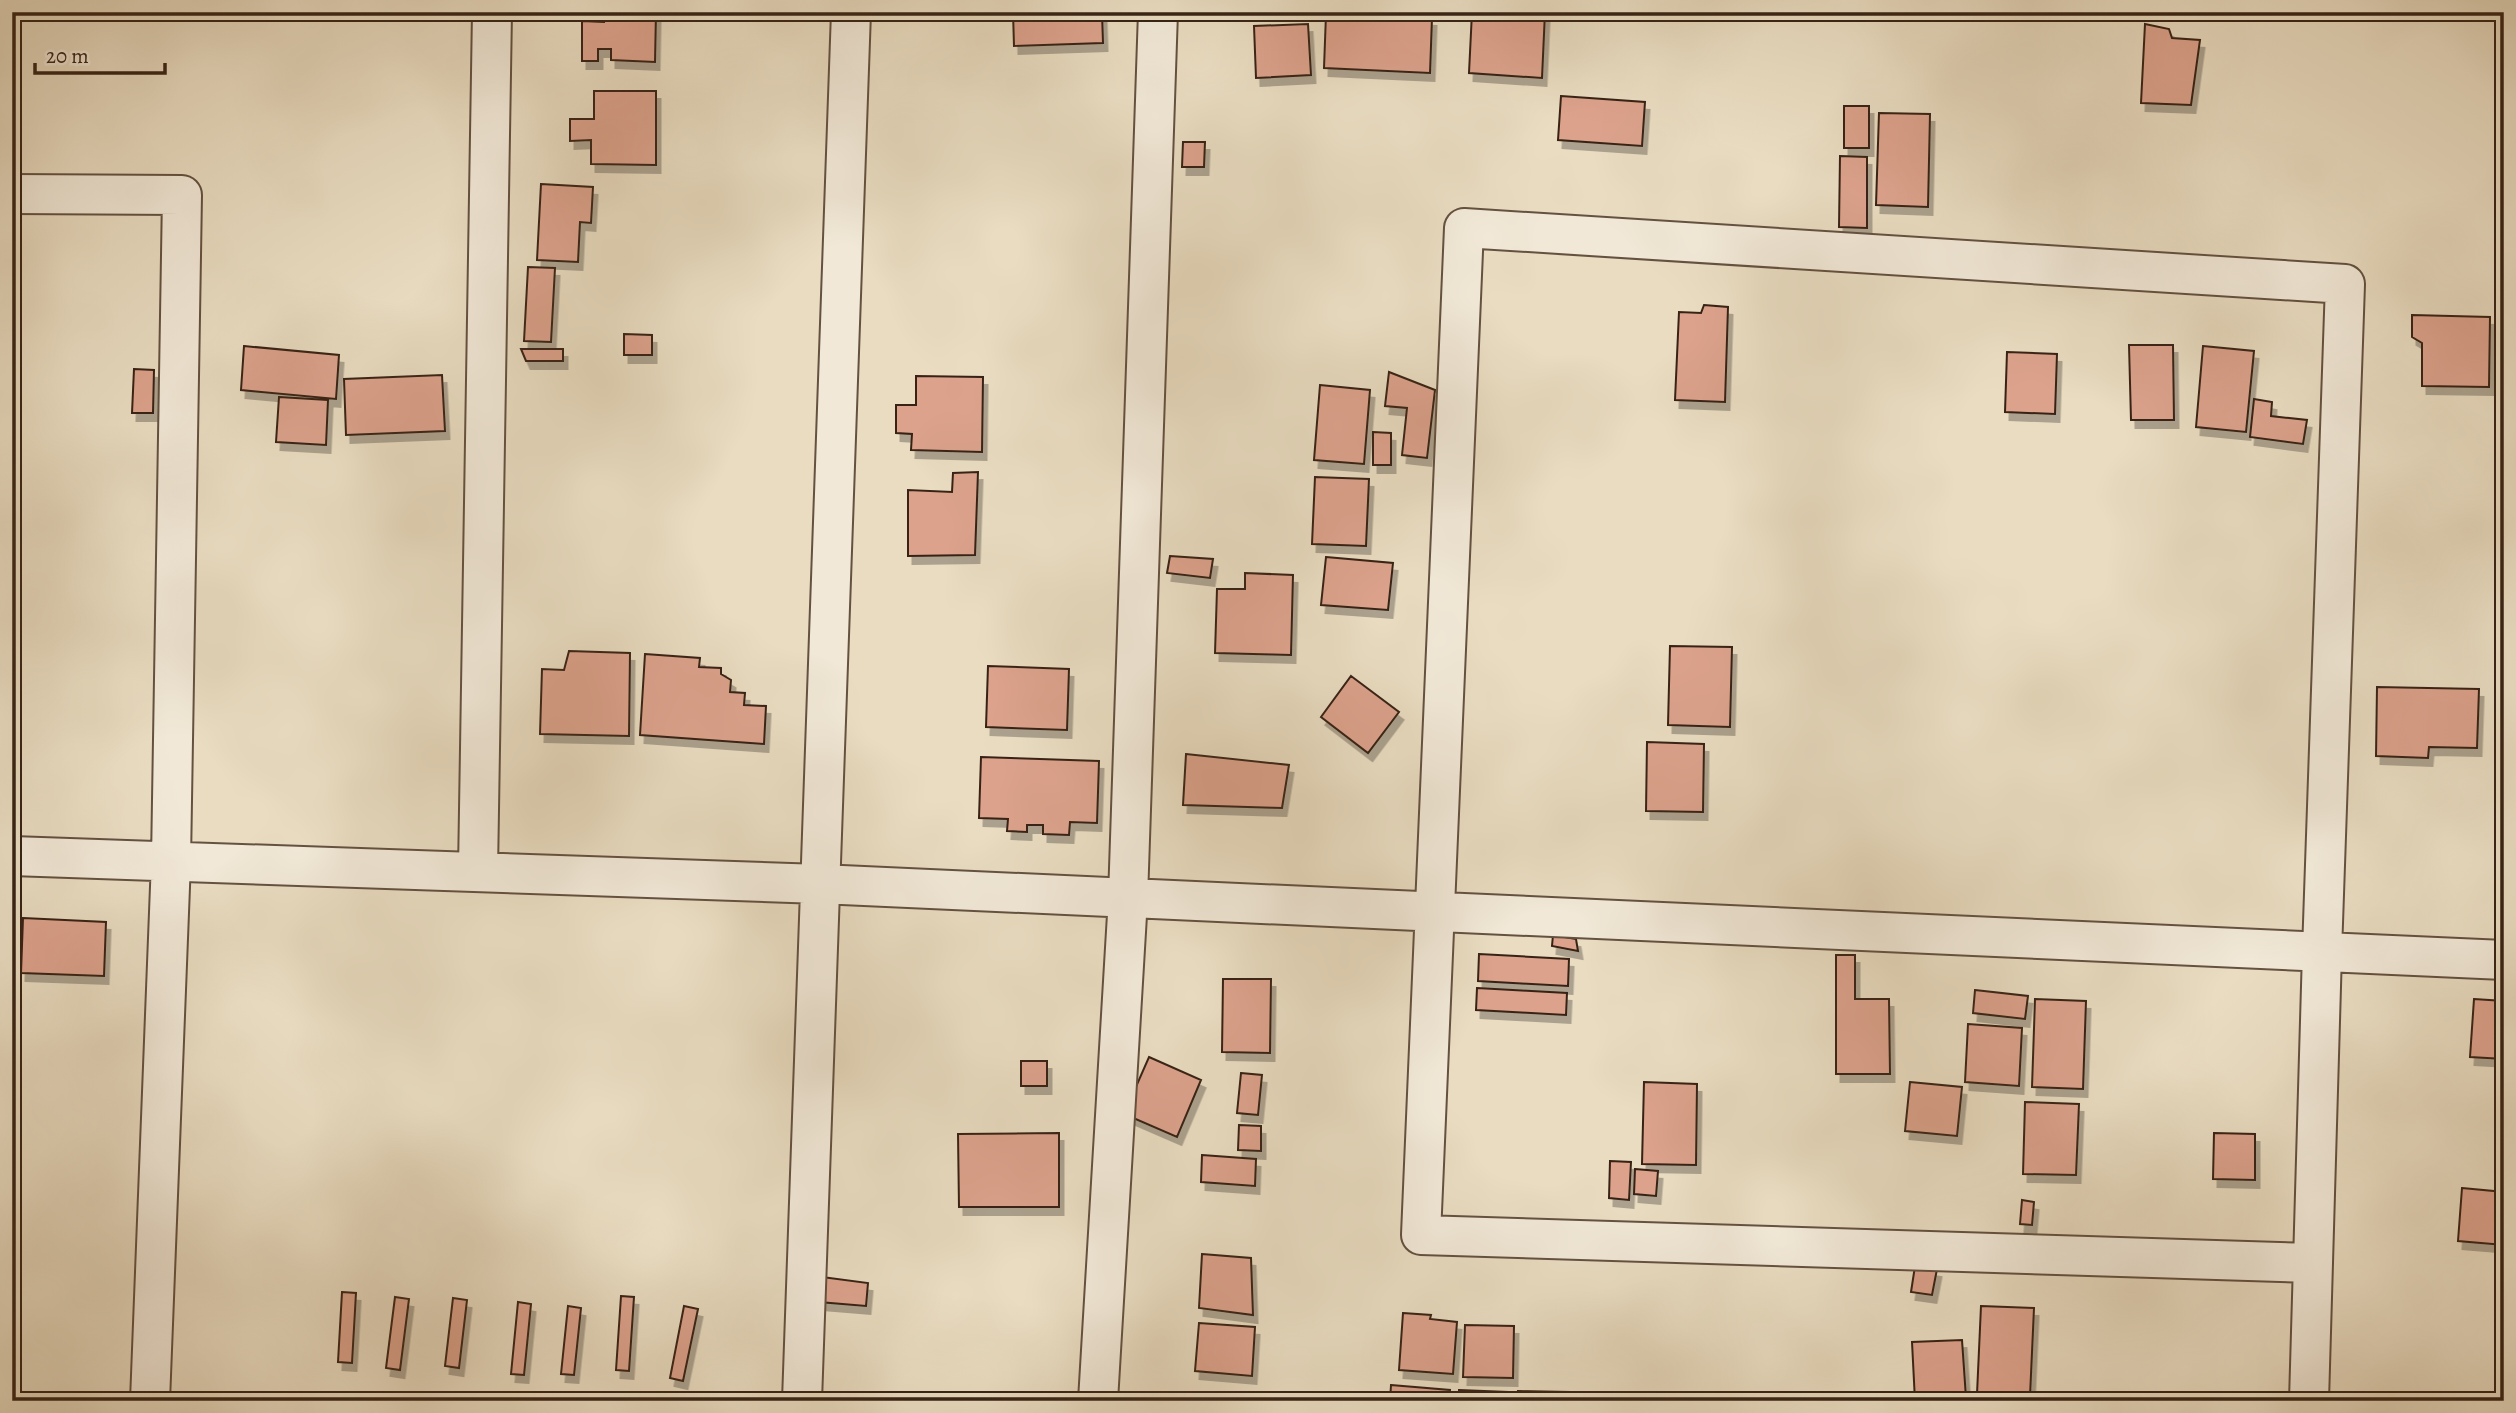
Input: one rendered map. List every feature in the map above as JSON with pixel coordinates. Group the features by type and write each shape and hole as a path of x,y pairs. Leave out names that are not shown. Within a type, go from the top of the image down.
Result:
{"street":[{"path":"478,871 492,12"},
{"path":"802,1401 851,12"},
{"path":"1098,1401 1128,898 1158,12"},
{"path":"12,194 182,195 171,861 150,1401"},
{"path":"2309,1401 2345,284 1464,228 1421,1235 2313,1263"},
{"path":"12,856 820,884 2504,960"}],"building":[{"path":"605,12 656,12 655,62 611,60 611,49 598,49 598,61 582,61 582,21 604,22"},
{"path":"1013,12 1102,13 1103,43 1014,46"},
{"path":"1472,12 1545,12 1542,78 1469,73"},
{"path":"1326,14 1432,18 1430,73 1324,68"},
{"path":"1308,24 1311,75 1256,78 1254,26"},
{"path":"2145,24 2169,29 2172,38 2200,40 2191,105 2141,103"},
{"path":"594,91 656,91 656,165 591,164 591,140 570,141 570,119 594,119"},
{"path":"1561,96 1645,102 1642,146 1558,140"},
{"path":"1844,106 1869,106 1869,148 1844,148"},
{"path":"1879,113 1930,114 1928,207 1876,205"},
{"path":"1183,142 1205,142 1204,167 1182,167"},
{"path":"1840,156 1867,157 1867,228 1839,227"},
{"path":"541,184 593,187 591,223 580,222 578,262 537,260"},
{"path":"528,267 555,268 551,342 524,341"},
{"path":"1704,305 1728,307 1725,402 1675,400 1679,312 1701,313"},
{"path":"2412,315 2490,317 2489,387 2422,386 2422,343 2412,337"},
{"path":"624,334 652,335 652,355 624,355"},
{"path":"2129,345 2173,345 2174,420 2131,420"},
{"path":"244,346 339,355 336,399 241,390"},
{"path":"2203,346 2254,351 2246,432 2196,427"},
{"path":"521,349 563,349 563,361 526,361"},
{"path":"2007,352 2057,354 2055,414 2005,412"},
{"path":"134,369 154,370 153,413 132,413"},
{"path":"1389,372 1435,390 1427,458 1402,455 1407,408 1385,406"},
{"path":"442,375 445,431 346,435 344,379"},
{"path":"916,376 983,377 982,452 911,450 912,434 896,433 896,405 916,405"},
{"path":"1320,385 1370,390 1364,464 1314,460"},
{"path":"279,397 328,400 326,445 276,442"},
{"path":"2254,399 2272,402 2271,416 2307,420 2303,444 2250,437"},
{"path":"1373,432 1391,433 1391,465 1373,465"},
{"path":"978,472 975,555 908,556 908,490 952,492 953,473"},
{"path":"1315,477 1369,479 1366,546 1312,544"},
{"path":"1170,556 1213,559 1210,578 1167,573"},
{"path":"1326,557 1393,563 1388,610 1321,605"},
{"path":"2500,560 2504,561 2504,582 2498,581"},
{"path":"1245,573 1293,575 1291,655 1215,653 1217,589 1245,589"},
{"path":"1670,646 1732,647 1730,727 1668,725"},
{"path":"569,651 630,653 629,736 540,734 542,669 564,670"},
{"path":"645,654 700,658 699,667 721,668 721,674 731,680 730,692 745,693 744,705 766,706 764,744 640,735"},
{"path":"988,666 1069,669 1067,730 986,727"},
{"path":"1351,676 1399,712 1368,753 1321,717"},
{"path":"2377,687 2479,689 2477,748 2429,747 2428,758 2376,756"},
{"path":"1647,742 1704,744 1703,812 1646,811"},
{"path":"1186,754 1289,765 1282,808 1183,805"},
{"path":"981,757 1099,761 1097,823 1070,822 1069,835 1043,834 1043,825 1027,825 1027,832 1007,831 1008,819 979,818"},
{"path":"23,918 106,922 104,976 21,973"},
{"path":"1553,935 1576,939 1578,951 1552,946"},
{"path":"1479,954 1569,959 1568,986 1478,981"},
{"path":"1836,955 1855,955 1855,999 1889,999 1890,1074 1836,1074"},
{"path":"1223,979 1271,979 1270,1053 1222,1052"},
{"path":"1477,988 1567,993 1566,1015 1476,1010"},
{"path":"1975,990 2028,996 2025,1019 1973,1013"},
{"path":"2035,999 2086,1001 2083,1089 2032,1087"},
{"path":"2474,999 2504,1001 2504,1059 2470,1057"},
{"path":"1968,1024 2022,1028 2019,1086 1965,1082"},
{"path":"1149,1057 1201,1080 1177,1137 1124,1114"},
{"path":"1021,1061 1047,1061 1047,1086 1021,1086"},
{"path":"1241,1073 1262,1075 1258,1115 1237,1113"},
{"path":"1644,1082 1697,1084 1696,1165 1642,1164"},
{"path":"1910,1082 1962,1087 1957,1136 1905,1131"},
{"path":"2025,1102 2079,1104 2076,1175 2023,1174"},
{"path":"1239,1125 1261,1126 1261,1151 1238,1150"},
{"path":"1059,1133 1059,1207 959,1207 958,1134"},
{"path":"2214,1133 2255,1134 2255,1180 2213,1179"},
{"path":"1202,1155 1256,1159 1255,1186 1201,1182"},
{"path":"1610,1161 1631,1162 1629,1200 1609,1198"},
{"path":"1635,1169 1658,1171 1656,1196 1634,1194"},
{"path":"2462,1188 2504,1192 2504,1245 2458,1241"},
{"path":"2022,1200 2034,1202 2032,1225 2020,1224"},
{"path":"1202,1254 1251,1258 1253,1315 1199,1308"},
{"path":"1915,1266 1937,1269 1932,1295 1911,1292"},
{"path":"822,1277 868,1283 866,1306 819,1302"},
{"path":"342,1292 356,1293 352,1363 338,1362"},
{"path":"621,1296 634,1297 629,1371 616,1370"},
{"path":"395,1297 409,1299 400,1370 386,1368"},
{"path":"453,1298 467,1300 459,1368 445,1366"},
{"path":"518,1302 531,1304 524,1375 511,1374"},
{"path":"568,1306 581,1308 574,1375 561,1374"},
{"path":"684,1306 698,1309 683,1381 670,1378"},
{"path":"1981,1306 2034,1308 2030,1396 1977,1394"},
{"path":"1403,1313 1431,1315 1430,1319 1457,1322 1453,1374 1399,1370"},
{"path":"1199,1323 1255,1327 1252,1376 1195,1371"},
{"path":"1465,1325 1514,1326 1513,1378 1463,1377"},
{"path":"1962,1340 1966,1398 1915,1401 1912,1342"},
{"path":"1391,1385 1450,1390 1449,1401 1390,1401"},
{"path":"1459,1390 1508,1392 1508,1401 1459,1401"},
{"path":"1518,1391 1570,1392 1570,1401 1518,1401"},
{"path":"1888,1398 1889,1401 1838,1401 1838,1400"}]}
